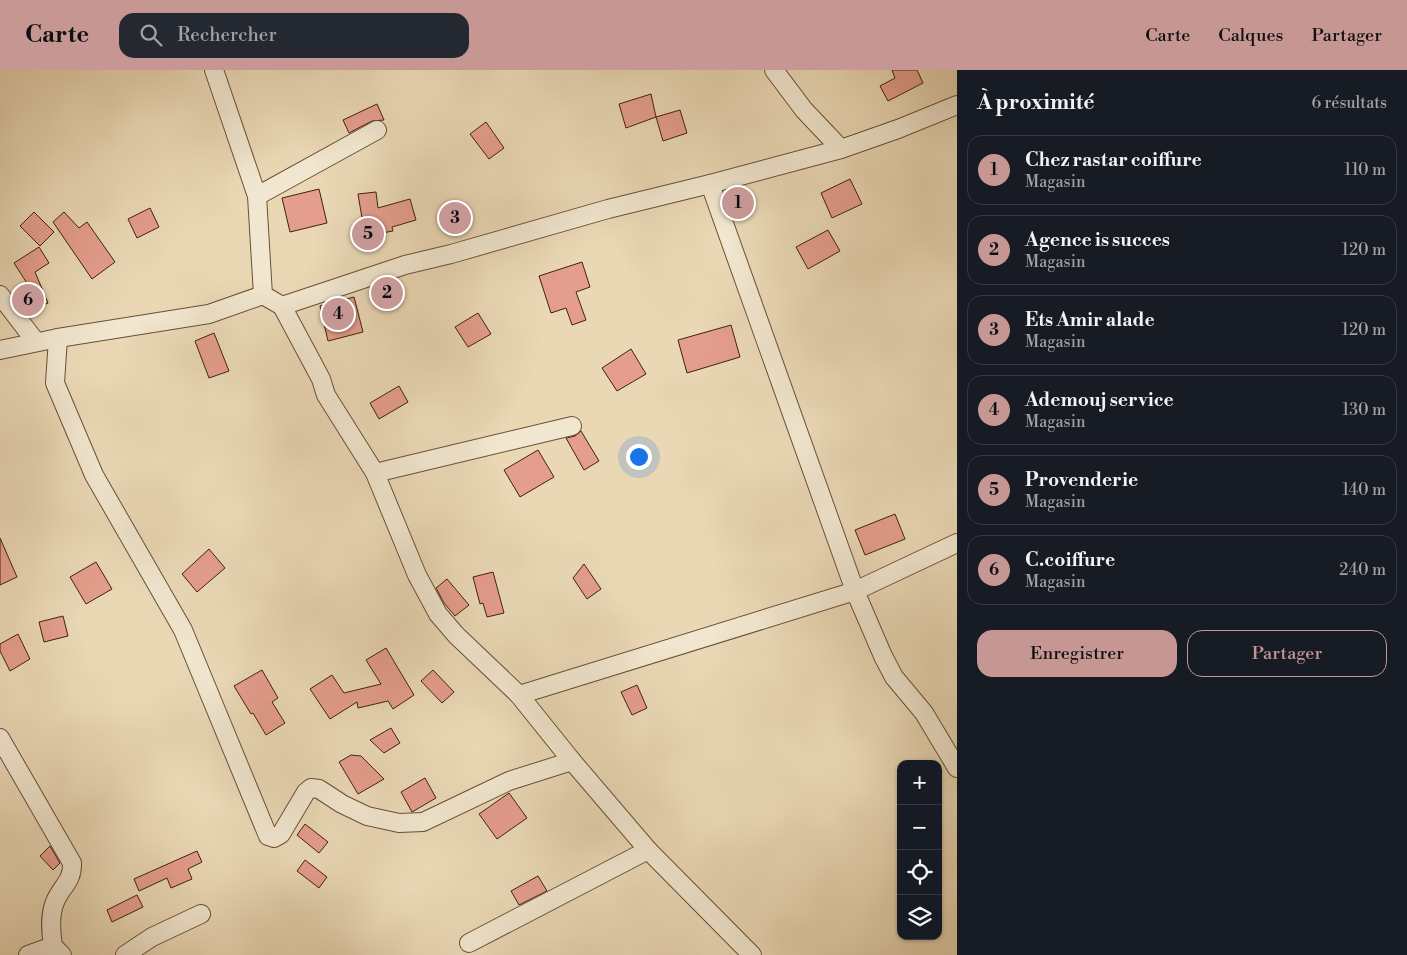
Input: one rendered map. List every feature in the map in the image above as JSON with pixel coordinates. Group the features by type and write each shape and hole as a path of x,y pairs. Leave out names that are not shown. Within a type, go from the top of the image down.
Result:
{"street":[{"path":"214,70 257,196 263,295"},
{"path":"774,70 804,110 841,149"},
{"path":"282,306 405,265 452,254 608,209 841,149 898,129 957,105"},
{"path":"257,196 377,130"},
{"path":"710,184 855,592 894,677 924,713 957,768"},
{"path":"0,295 36,342"},
{"path":"0,350 58,338 210,314 263,295 282,306 321,379 326,395 375,473 416,575 438,614 456,635 519,695 648,850 752,955"},
{"path":"58,338 54,383 94,475 183,630 268,836 274,838 281,834 310,788 319,789 342,804 367,816 399,824 423,822 509,781 572,761"},
{"path":"375,473 572,426"},
{"path":"519,695 855,592 957,543"},
{"path":"0,738 72,863 70,880 61,890 54,904 50,931 57,951 28,955"},
{"path":"469,943 648,850"},
{"path":"125,955 152,937 201,914"}],"building":[{"path":"892,70 917,70 923,83 888,101 880,86 895,78"},
{"path":"651,94 656,117 626,128 619,104"},
{"path":"377,104 384,120 372,121 349,133 343,120"},
{"path":"680,110 687,133 663,141 656,117"},
{"path":"486,122 504,148 489,159 470,134"},
{"path":"850,179 862,204 832,218 821,193"},
{"path":"319,189 327,223 290,232 282,198"},
{"path":"376,192 378,208 410,199 416,220 392,227 393,231 365,236 358,194"},
{"path":"150,208 159,227 137,238 128,219"},
{"path":"34,212 54,232 40,246 20,226"},
{"path":"64,212 79,228 87,222 115,262 92,279 53,222"},
{"path":"828,230 840,251 808,269 796,247"},
{"path":"39,247 49,263 35,272 48,303 33,309 25,291 30,288 14,263"},
{"path":"582,262 590,287 576,292 586,320 572,325 566,308 551,313 539,276"},
{"path":"354,297 363,332 328,341 320,306"},
{"path":"478,313 491,334 468,347 455,327"},
{"path":"731,325 740,357 687,373 678,340"},
{"path":"214,333 229,371 209,378 195,341"},
{"path":"631,349 646,374 617,391 602,368"},
{"path":"399,386 408,402 379,419 370,403"},
{"path":"581,431 599,461 584,470 566,438 575,436"},
{"path":"538,450 554,477 520,497 504,470"},
{"path":"895,514 905,539 865,555 855,530"},
{"path":"0,538 17,577 0,585"},
{"path":"209,549 225,568 197,592 182,574"},
{"path":"96,562 112,589 86,604 70,577"},
{"path":"584,564 601,589 587,599 573,578"},
{"path":"493,572 504,613 487,617 483,603 480,604 473,577"},
{"path":"447,579 469,605 455,616 444,603 436,588"},
{"path":"63,616 68,636 44,642 39,622"},
{"path":"18,634 30,659 10,671 0,651 0,644"},
{"path":"386,648 414,695 393,709 388,701 358,708 357,702 330,719 310,689 332,675 344,693 381,684 366,660"},
{"path":"262,670 278,698 272,702 285,723 266,735 234,686"},
{"path":"433,670 454,692 442,703 421,681"},
{"path":"637,685 647,708 632,715 621,692"},
{"path":"391,728 400,743 384,753 370,740"},
{"path":"351,755 361,756 384,779 358,794 339,762"},
{"path":"425,778 436,798 412,812 401,792"},
{"path":"509,793 527,818 497,839 479,814"},
{"path":"305,824 328,842 319,853 297,835"},
{"path":"50,846 60,863 53,870 40,856"},
{"path":"197,851 202,862 188,869 192,879 171,888 167,878 139,891 134,879"},
{"path":"305,860 327,877 319,888 297,871"},
{"path":"538,876 547,891 519,905 511,891"},
{"path":"137,895 143,907 112,922 107,910"}],"place":[{"name":"Chez rastar coiffure","path":"738,203"},
{"name":"Ets Amir alade","path":"455,218"},
{"name":"Provenderie","path":"368,234"},
{"name":"Agence is succes","path":"387,293"},
{"name":"C.coiffure","path":"28,300"},
{"name":"Ademouj service","path":"338,314"}]}
